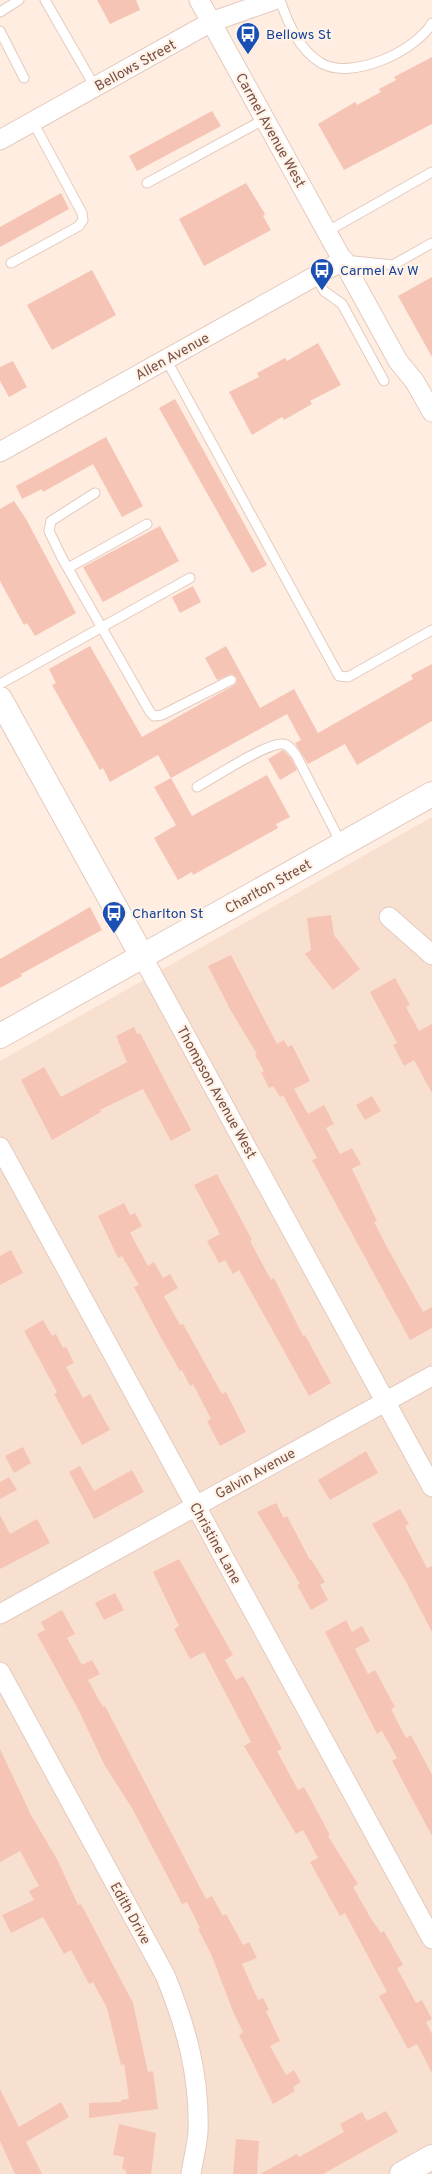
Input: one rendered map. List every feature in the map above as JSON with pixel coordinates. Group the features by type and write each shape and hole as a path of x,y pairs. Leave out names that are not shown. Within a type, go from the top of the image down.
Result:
{"street":[{"name":"Carmel Avenue West","path":"199,0 398,361 415,382 432,412"},
{"name":"Bellows Street","path":"0,140 211,22 274,0"},
{"name":"Allen Avenue","path":"0,452 344,260"},
{"name":"Thompson Avenue West","path":"0,699 432,1487"},
{"name":"Charlton Street","path":"0,1036 432,794"},
{"path":"389,917 432,955"},
{"name":"Christine Lane","path":"0,1147 432,1938"},
{"name":"Galvin Avenue","path":"0,1614 432,1376"},
{"name":"Edith Drive","path":"0,1672 165,1975 183,2018 195,2075 198,2132 191,2174"},
{"path":"402,2174 432,2157"}],"lane":[{"path":"0,12 18,0"},
{"path":"45,0 95,87"},
{"path":"280,0 299,41 320,62 331,67 352,67 388,58 408,48 421,37 432,23"},
{"path":"0,32 24,78"},
{"path":"147,183 265,119"},
{"path":"12,263 79,226 83,220 82,214 33,122"},
{"path":"328,231 432,172"},
{"path":"344,260 393,265 432,243"},
{"path":"314,276 324,291 342,304 384,380"},
{"path":"166,359 339,676 348,677 432,630"},
{"path":"95,494 51,521 49,531 68,568 154,716 162,715 231,680"},
{"path":"68,568 147,524"},
{"path":"0,684 190,578"},
{"path":"197,787 266,749 282,744 288,745 296,755 342,845"}],"shaded area":[{"path":"432,817 432,2174 0,2174 0,1061"}],"building":[{"path":"97,0 136,0 140,10 110,24"},
{"path":"432,57 432,124 344,170 318,124 355,102 357,105 381,92 379,89 396,80 394,77"},
{"path":"212,111 221,126 137,171 129,156"},
{"path":"246,183 265,214 263,216 271,230 204,266 179,219"},
{"path":"61,193 69,209 0,247 0,227"},
{"path":"92,270 116,315 52,350 27,305"},
{"path":"432,277 432,357 398,296"},
{"path":"318,343 341,385 310,401 312,404 284,420 282,417 252,435 229,392 259,377 257,373 285,358 287,361"},
{"path":"13,361 27,387 9,397 0,381 0,367"},
{"path":"175,399 267,565 252,573 159,408"},
{"path":"106,437 143,506 122,517 93,464 43,492 42,489 22,499 16,486"},
{"path":"14,501 26,519 76,613 35,636 27,623 24,625 0,581 0,509"},
{"path":"160,526 179,561 103,602 83,567"},
{"path":"193,586 201,602 180,613 172,597"},
{"path":"90,646 142,737 236,684 237,678 232,674 217,680 205,658 226,646 260,708 294,689 318,733 413,679 411,675 432,664 432,721 357,765 345,744 308,764 295,743 301,740 287,714 171,778 158,755 110,782 103,768 100,770 52,685 56,683 49,669"},
{"path":"283,750 291,758 297,770 280,780 268,759"},
{"path":"267,775 290,817 276,824 278,828 193,875 192,872 178,880 154,838 176,825 154,787 171,778 192,816"},
{"path":"90,907 102,930 21,974 22,976 0,988 0,959"},
{"path":"331,915 334,935 360,969 333,990 305,954 311,950 307,918"},
{"path":"231,955 277,1044 284,1040 288,1047 292,1045 310,1081 294,1089 308,1114 324,1105 334,1124 326,1128 340,1154 352,1148 361,1164 352,1169 377,1221 374,1222 423,1312 432,1307 432,1328 410,1340 312,1160 317,1158 283,1095 280,1097 273,1086 269,1088 261,1072 264,1071 255,1055 257,1054 231,1011 208,966"},
{"path":"395,978 410,1005 406,1007 419,1031 432,1024 432,1093 414,1060 404,1066 393,1045 397,1043 370,992"},
{"path":"134,1027 137,1034 140,1033 191,1130 171,1141 143,1089 100,1110 101,1112 52,1140 21,1080 44,1067 61,1097 127,1062 116,1036"},
{"path":"372,1096 381,1111 365,1120 356,1105"},
{"path":"217,1174 271,1280 274,1278 303,1336 305,1335 331,1383 309,1396 239,1270 233,1274 225,1260 219,1263 207,1241 220,1234 194,1185"},
{"path":"124,1203 130,1215 135,1213 142,1226 130,1233 148,1266 154,1262 163,1278 170,1274 178,1288 164,1296 180,1325 183,1324 222,1394 226,1392 246,1432 220,1446 207,1421 211,1419 193,1384 190,1386 160,1336 134,1287 139,1285 122,1256 118,1258 98,1216"},
{"path":"11,1250 23,1273 0,1285 0,1256"},
{"path":"43,1320 52,1336 56,1334 63,1348 66,1347 74,1363 66,1367 83,1398 90,1394 110,1430 82,1445 54,1394 57,1392 24,1331"},
{"path":"23,1447 31,1463 14,1473 5,1456"},
{"path":"366,1451 378,1473 330,1500 318,1480"},
{"path":"80,1466 94,1491 132,1470 144,1492 94,1519 69,1472"},
{"path":"9,1477 17,1490 0,1499 0,1482"},
{"path":"276,1503 284,1518 287,1516 310,1560 325,1582 320,1585 328,1600 311,1610 297,1585 300,1584 257,1512"},
{"path":"400,1509 409,1524 405,1526 427,1568 432,1566 432,1632 405,1580 372,1524"},
{"path":"0,1515 10,1534 37,1519 50,1543 0,1569"},
{"path":"179,1559 233,1655 225,1660 236,1680 243,1676 248,1684 282,1749 277,1751 298,1790 304,1787 330,1835 328,1836 358,1884 353,1887 381,1933 384,1931 403,1965 397,1968 416,2003 422,2000 432,2019 426,2022 432,2034 432,2073 417,2044 408,2049 379,1996 387,1992 345,1913 340,1916 310,1862 318,1858 303,1830 296,1834 244,1746 251,1742 204,1652 190,1659 174,1629 179,1626 153,1572"},
{"path":"115,1593 124,1610 104,1620 95,1603"},
{"path":"62,1610 75,1634 67,1638 82,1665 92,1660 100,1674 88,1680 103,1707 105,1706 206,1899 212,1896 223,1916 226,1914 243,1945 249,1942 257,1958 242,1964 258,2000 263,1998 269,2010 266,2011 280,2041 270,2046 286,2075 294,2070 301,2082 293,2087 295,2091 273,2104 239,2035 243,2032 211,1954 198,1929 200,1928 187,1902 182,1904 132,1808 105,1766 78,1709 37,1634 45,1630 41,1622"},
{"path":"346,1620 352,1632 362,1626 370,1641 355,1649 368,1674 375,1670 395,1707 391,1709 406,1738 411,1735 432,1775 432,1836 392,1761 397,1758 382,1731 377,1734 325,1632"},
{"path":"0,1749 31,1815 58,1861 78,1905 81,1904 133,2003 148,2072 153,2071 158,2109 89,2118 89,2103 121,2102 121,2100 129,2099 124,2064 121,2065 107,2008 93,1982 89,1984 71,1950 64,1954 43,1917 11,1933 2,1915 34,1900 29,1891 39,1886 20,1851 0,1862"},
{"path":"0,2089 19,2127 61,2102 69,2117 26,2142 42,2174 15,2174 0,2141"},
{"path":"386,2111 398,2132 323,2174 260,2174 297,2154 299,2157 344,2132 340,2124 362,2112 367,2121"},
{"path":"119,2124 156,2133 151,2174 126,2174 126,2170 122,2169 124,2157 113,2155"},
{"path":"236,2139 259,2141 257,2174 233,2174"}],"place":[{"name":"Bellows St","path":"248,55"},
{"name":"Carmel Av W","path":"322,291"},
{"name":"Charlton St","path":"114,934"}]}
